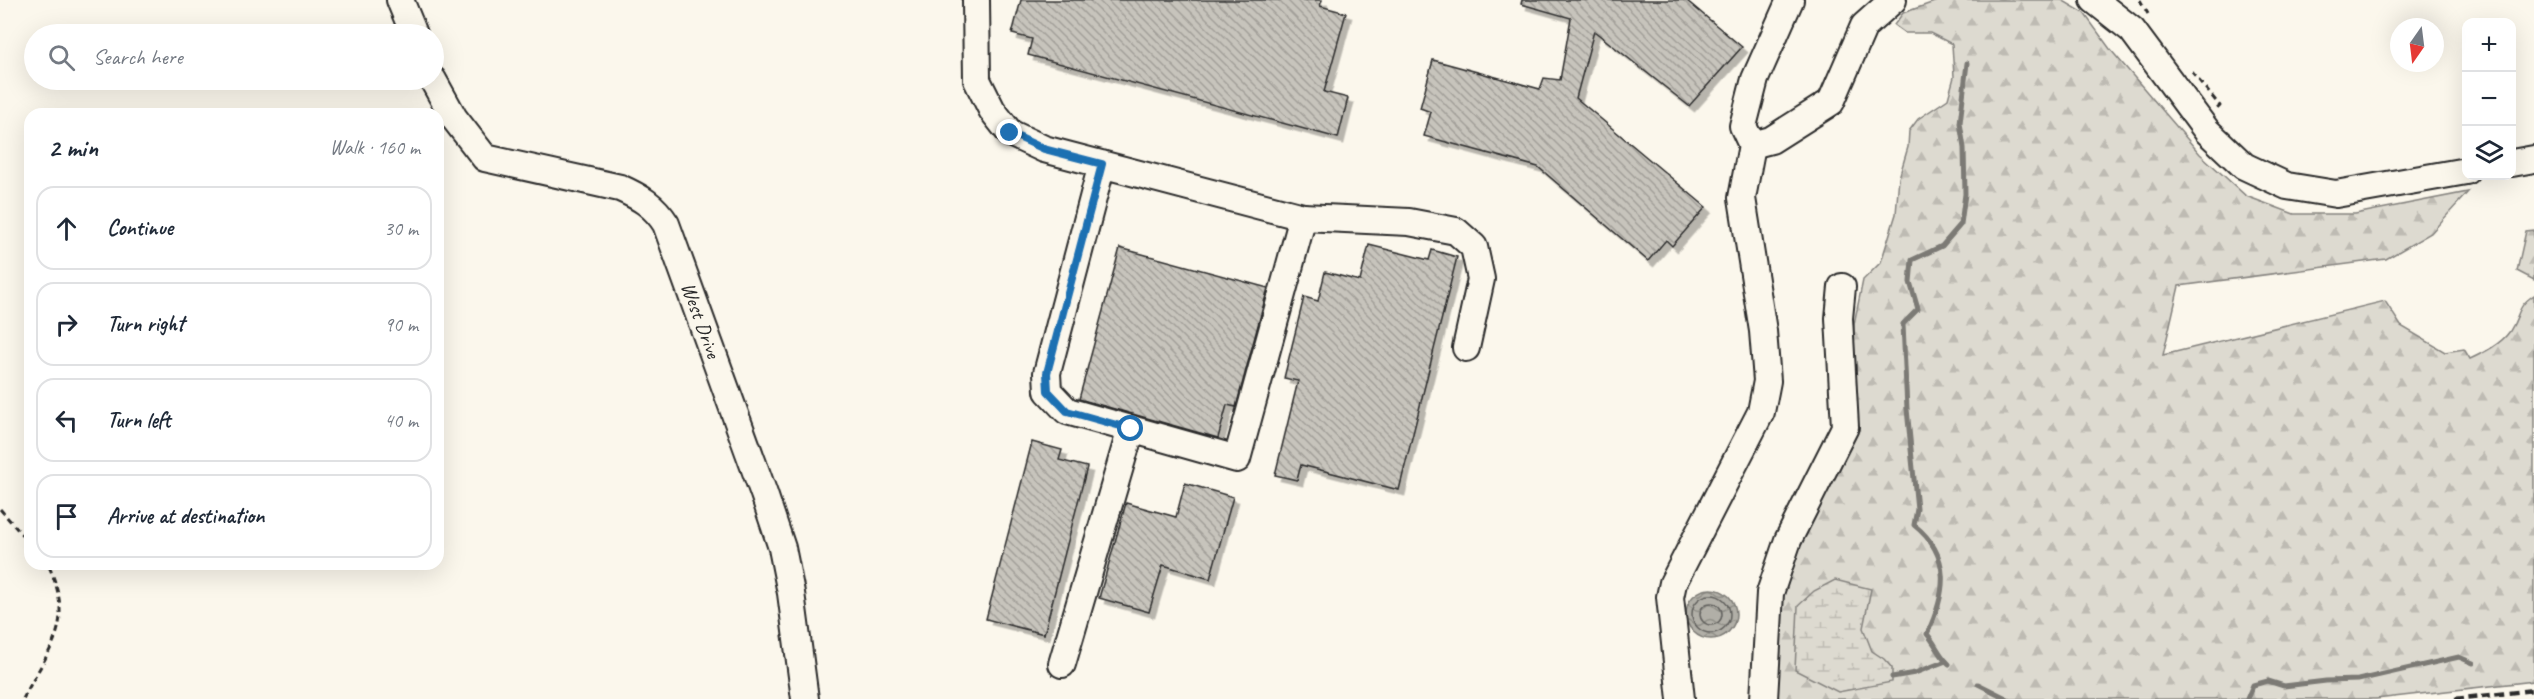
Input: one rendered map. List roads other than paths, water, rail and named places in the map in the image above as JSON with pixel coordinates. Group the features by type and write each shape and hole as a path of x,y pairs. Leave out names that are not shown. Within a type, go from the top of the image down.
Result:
{"street":[{"path":"400,0 410,24"},
{"path":"976,0 977,80 992,110 1010,133 1044,149 1303,217 1409,222 1456,231 1474,247 1481,279 1466,348"},
{"path":"1681,699 1670,597 1673,583 1761,412 1767,381 1763,331 1743,198 1752,145 1743,126 1755,79 1790,0"},
{"path":"1752,145 1771,140 1831,102 1864,26 1893,0"},
{"path":"2094,0 2133,30 2207,130 2244,166 2287,186 2336,194 2462,172"},
{"name":"West Drive","path":"439,90 454,118 485,158 620,188 640,197 657,209 673,242 782,548 791,593 805,699"},
{"path":"2516,162 2534,159"},
{"path":"1102,164 1047,373 1048,391 1067,411 1237,459 1303,217"},
{"path":"1764,699 1770,593 1788,540 1845,427 1839,318 1842,287"},
{"path":"1062,664 1131,429"}],"water":[{"path":"1711,589 1729,596 1736,614 1729,632 1711,639 1693,632 1686,614 1693,596"}],"waterway":[{"path":"1949,664 1927,634 1942,590 1942,576 1935,549 1927,537 1914,525 1917,509 1907,409 1903,324 1918,309 1910,282 1912,260 1942,246 1961,224 1965,194 1964,148 1960,123 1967,63"},
{"path":"2247,699 2253,685 2268,681 2284,686 2358,680 2459,657 2473,663"},
{"path":"1892,677 1915,673 1946,661"},
{"path":"1978,684 2008,699"}],"railway":[{"path":"2455,699 2534,690"}]}
